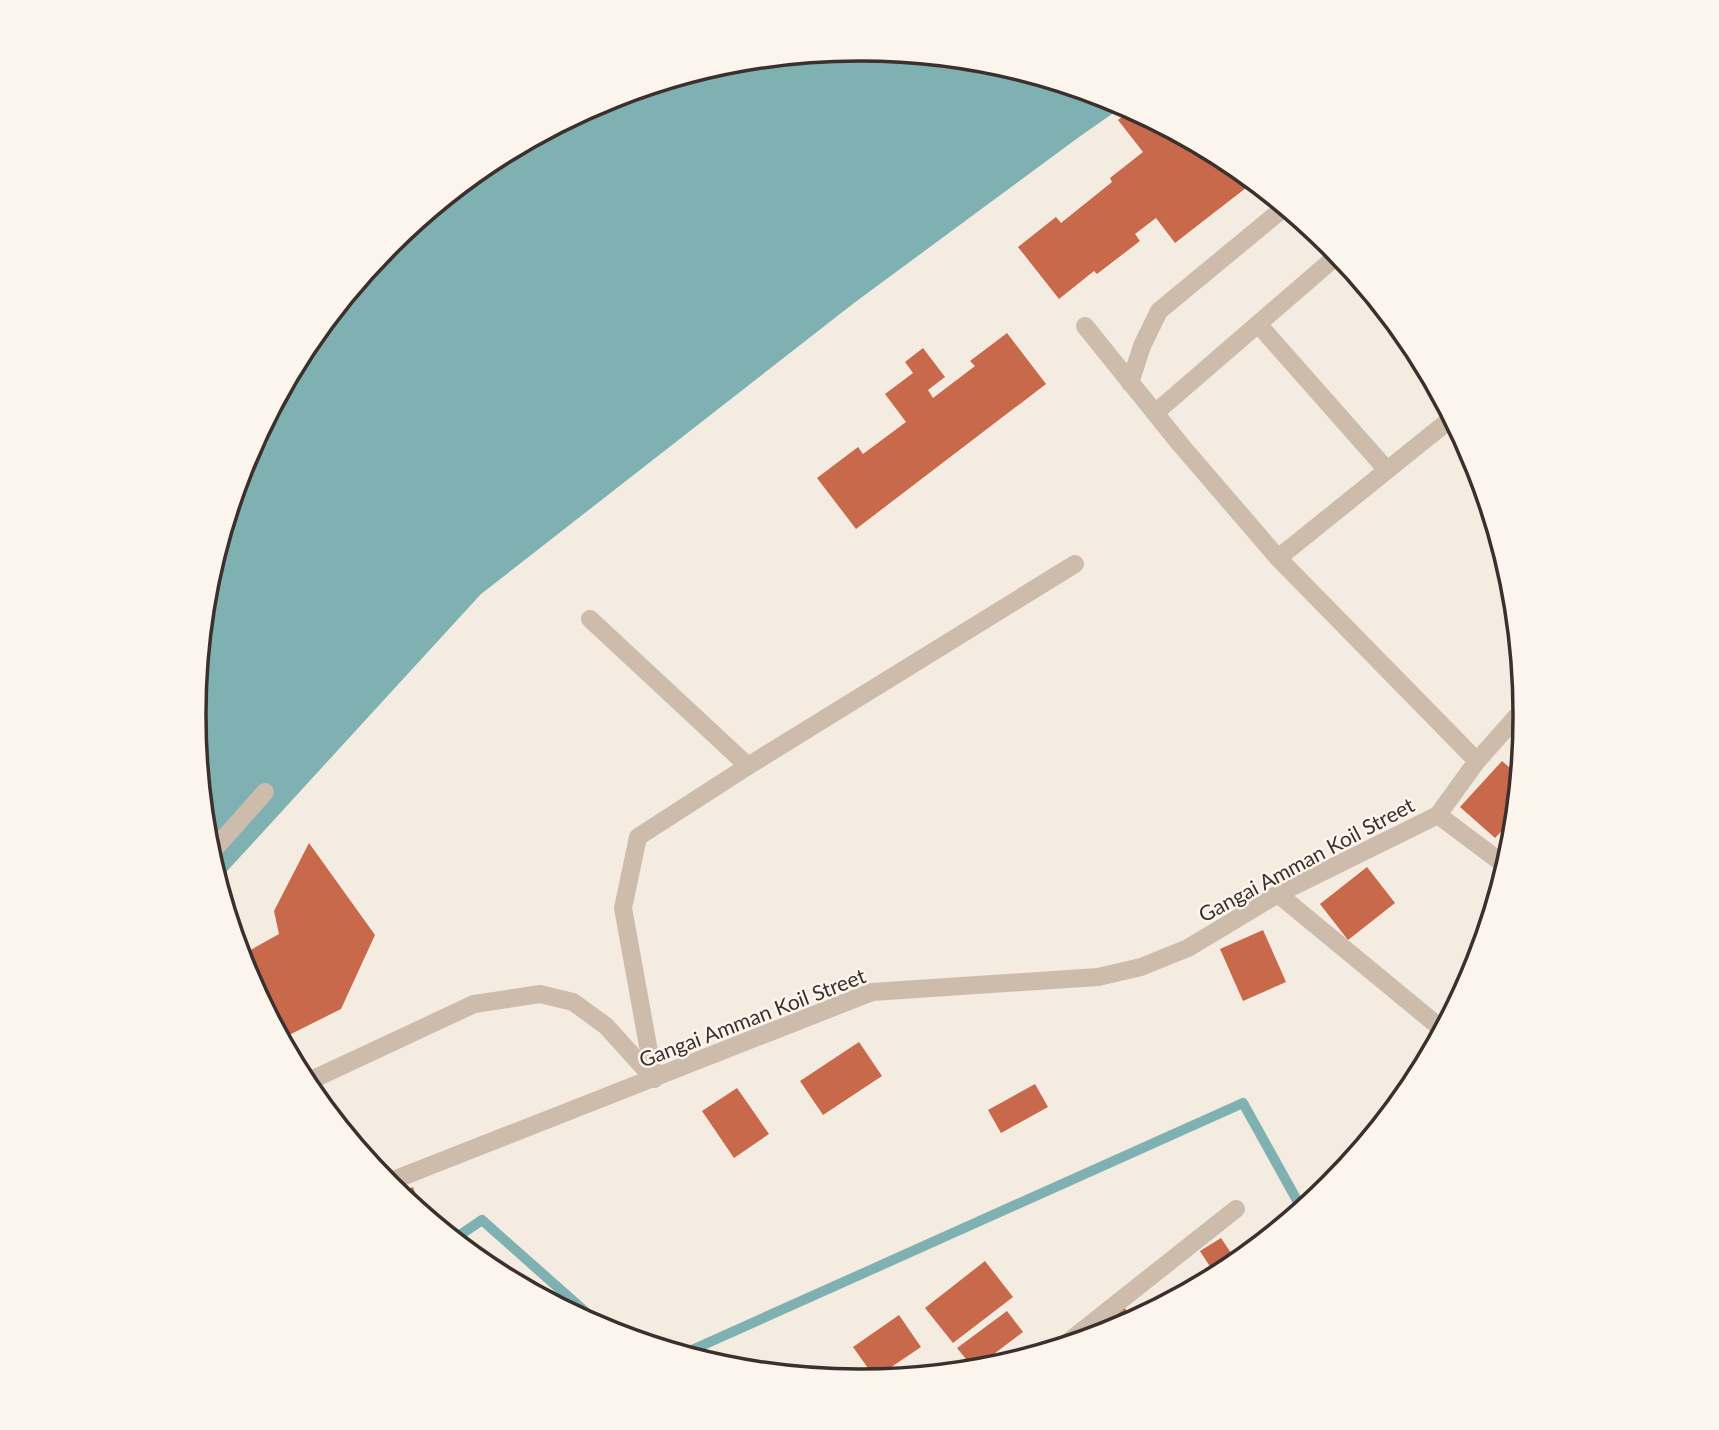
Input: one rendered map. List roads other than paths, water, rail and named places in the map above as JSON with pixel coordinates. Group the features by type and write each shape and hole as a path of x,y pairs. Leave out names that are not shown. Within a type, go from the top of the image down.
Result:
{"street":[{"path":"1130,383 1142,346 1158,311 1278,213"},
{"path":"1155,413 1330,262"},
{"path":"1258,324 1387,470"},
{"path":"1085,326 1155,413 1279,558 1477,761"},
{"path":"1279,558 1445,424"},
{"path":"654,1079 623,908 638,837 1075,564"},
{"path":"590,619 748,766"},
{"name":"Gangai Amman Koil Street","path":"398,1178 872,992 1098,977 1141,967 1188,948 1279,894 1437,815 1477,761 1513,721"},
{"path":"218,844 265,792"},
{"path":"1437,815 1497,859"},
{"path":"1279,894 1436,1024"},
{"path":"316,1078 474,1004 540,994 573,1002 606,1026 654,1079"},
{"path":"1085,1328 1236,1209"}],"water":[{"path":"860,61 945,67 1029,84 1114,113 854,303 481,594 225,873 211,800 207,758 207,672 218,587 240,505 273,426 316,352 368,284 428,223 496,171 570,129 609,111 690,84 774,67"}],"waterway":[{"path":"697,1348 1243,1103 1297,1201"},
{"path":"462,1234 482,1220 577,1304"}]}
